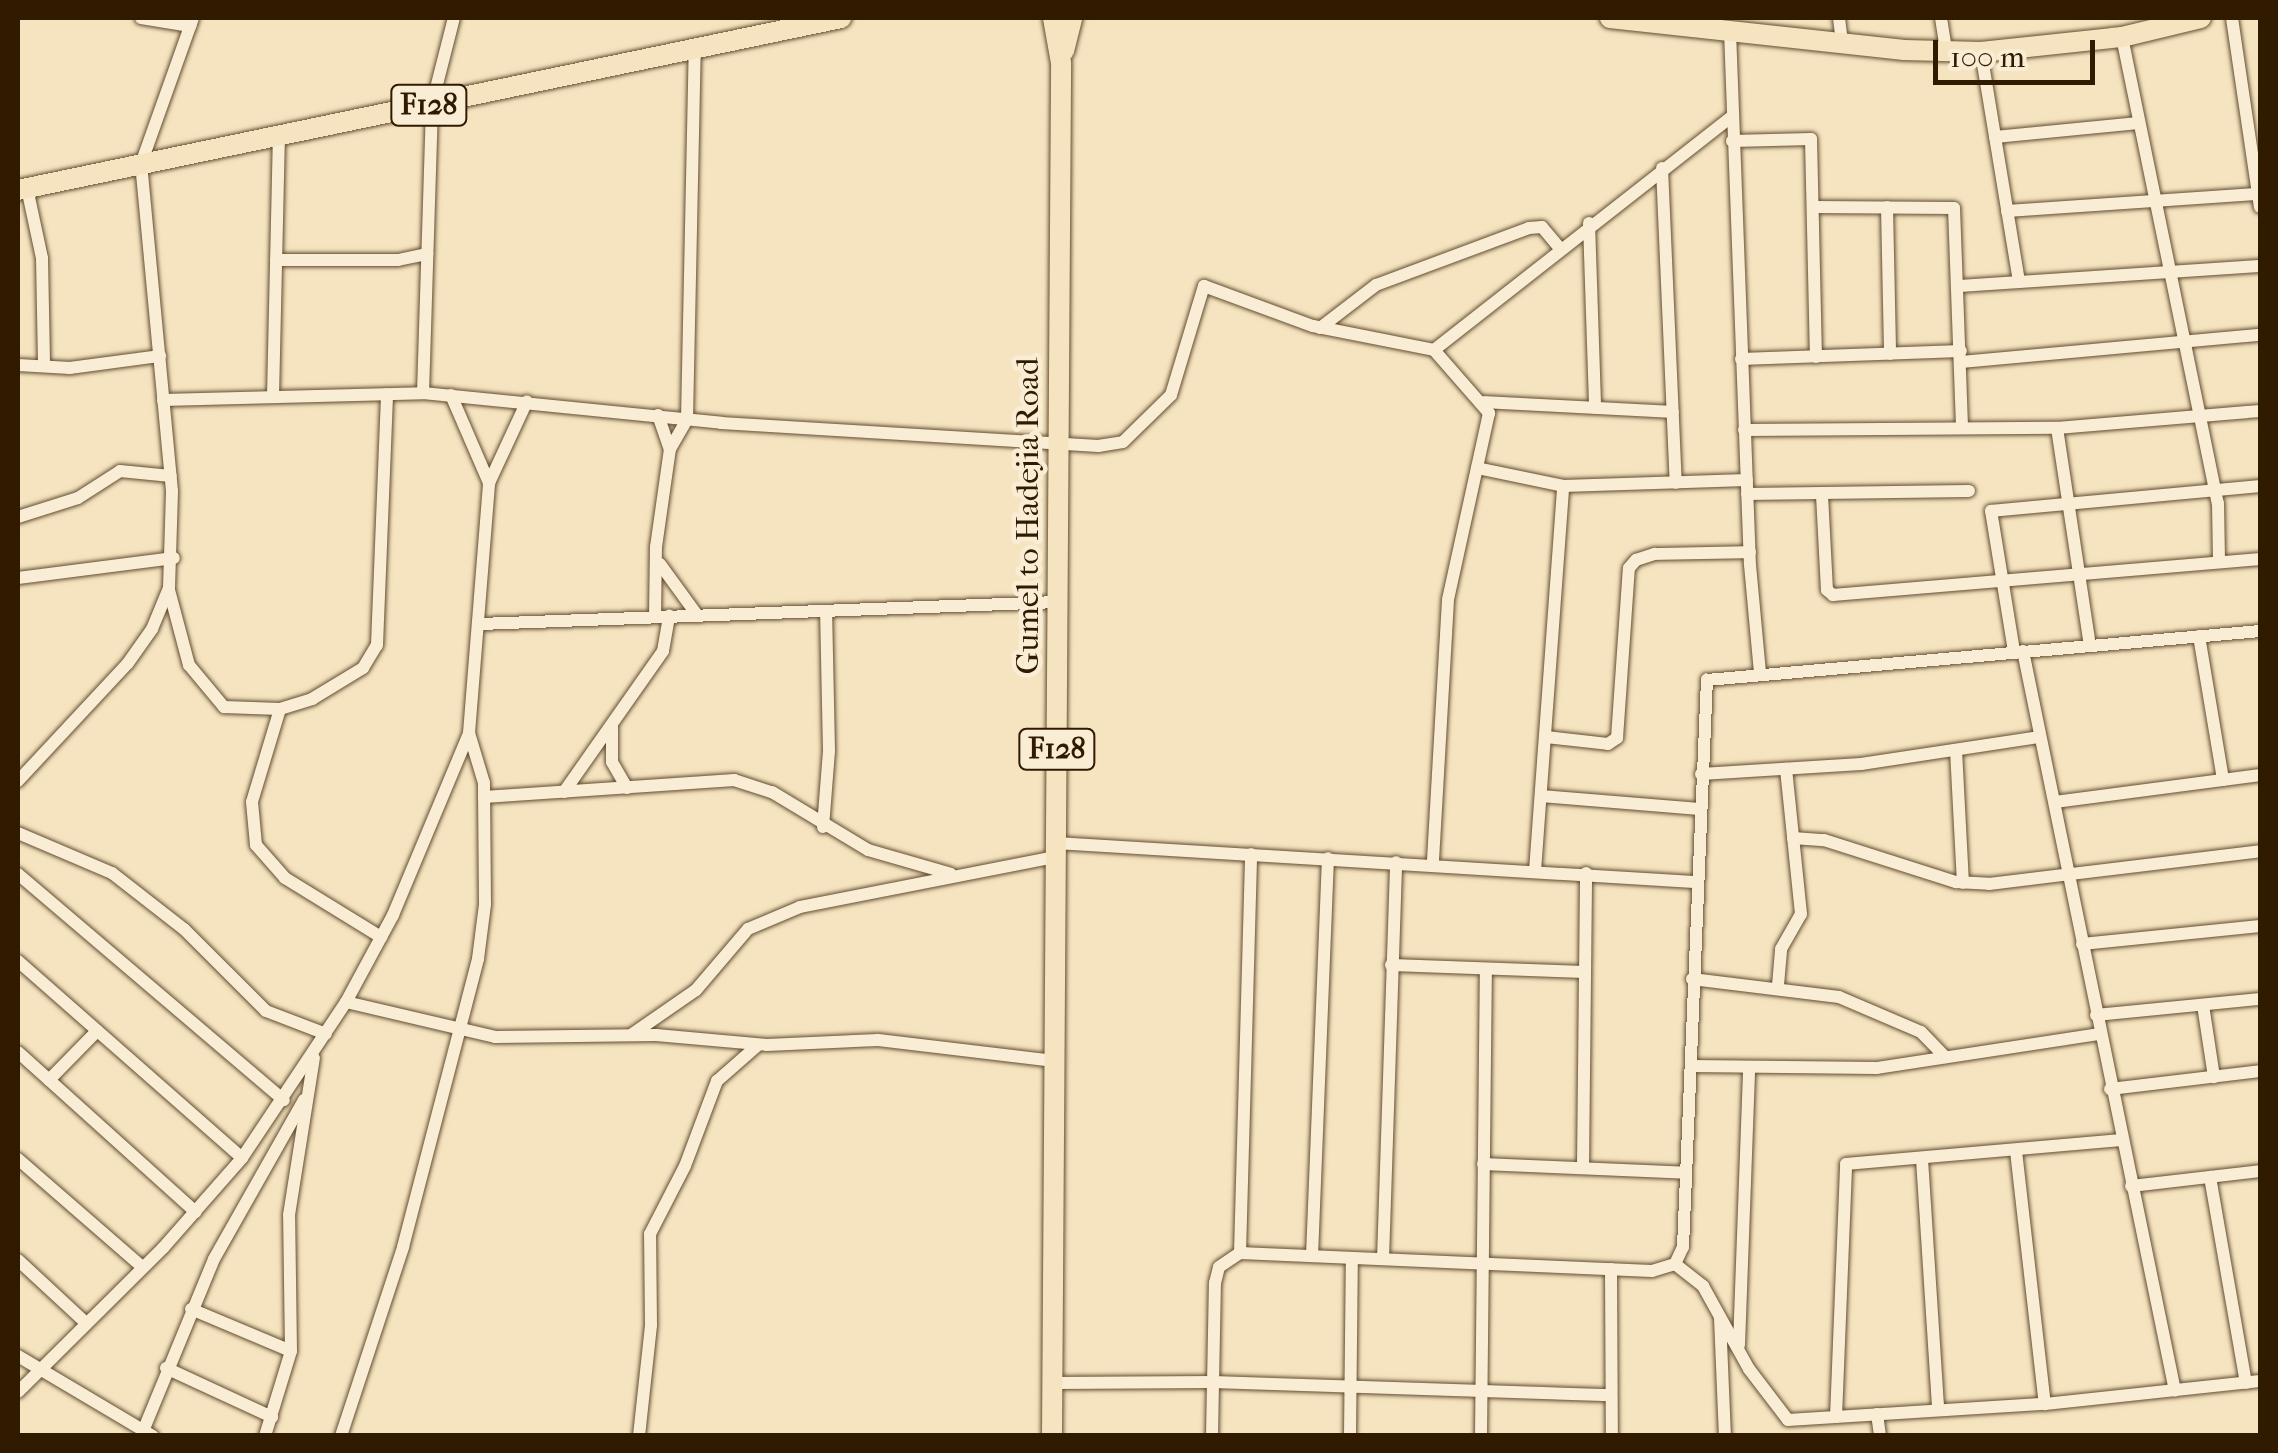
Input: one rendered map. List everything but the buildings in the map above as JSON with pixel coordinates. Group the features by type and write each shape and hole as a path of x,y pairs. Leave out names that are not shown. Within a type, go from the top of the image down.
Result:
{"main road":[{"name":"F128","path":"22,189 840,18"},
{"name":"Gumel to Hadejia Road","path":"1052,1436 1061,63 1053,18"},
{"name":"F128","path":"1061,63 1072,18"},
{"path":"1610,18 1842,44 1981,52 2122,37 2202,18"}],"street":[{"path":"18,780 128,663 152,630 169,588 174,558 171,476 141,164 191,22 141,18"},
{"path":"423,393 432,104 454,18"},
{"path":"1838,18 1842,44"},
{"path":"1941,18 1946,51"},
{"path":"2007,210 2158,200 2260,200 2255,129 2232,18"},
{"path":"1730,31 1744,430 1760,673"},
{"path":"2122,37 2214,490 2220,559"},
{"path":"564,792 663,652 656,547 670,449 687,419 695,49"},
{"path":"1981,52 2019,282"},
{"path":"1434,350 1590,223 1732,116"},
{"path":"1995,137 2138,122"},
{"path":"273,398 279,136"},
{"path":"1732,140 1811,139 1816,356"},
{"path":"1662,168 1676,484"},
{"path":"22,189 42,258 44,366"},
{"path":"1814,206 1954,208 1962,425"},
{"path":"1887,207 1890,354"},
{"path":"1590,223 1595,408"},
{"path":"1320,328 1376,285 1530,228 1542,227 1559,248"},
{"path":"276,260 380,261 428,254"},
{"path":"1958,286 2260,266"},
{"path":"164,400 423,393 687,419 1059,443 1123,442 1158,414 1171,395 1204,286 1320,328 1434,350 1484,402 1489,413 1448,600 1434,864"},
{"path":"1742,360 1890,354 1961,356 2183,345 2260,335"},
{"path":"18,364 70,368 160,356"},
{"path":"169,588 189,665 215,702 240,710 280,708 312,700 373,659 387,394"},
{"path":"451,396 488,484"},
{"path":"18,1392 196,1212 242,1158 326,1034 381,937 468,733 480,624 488,484 527,401"},
{"path":"1484,402 1673,412"},
{"path":"1744,430 1962,425 2057,428 2260,412"},
{"path":"658,415 670,449"},
{"path":"2057,428 2083,572 2090,645"},
{"path":"1477,468 1563,486 1676,484 1822,494 1968,491"},
{"path":"18,517 78,498 120,471 171,476"},
{"path":"1535,871 1563,486"},
{"path":"2175,1391 2110,1088 2069,871 2001,579 1991,511 2260,486"},
{"path":"1822,494 1827,590 1834,594 2220,559 2260,559"},
{"path":"1546,738 1608,744 1616,738 1629,568 1636,560 1655,554 1750,552"},
{"path":"18,578 174,558"},
{"path":"660,564 697,615"},
{"path":"480,624 1058,602"},
{"path":"823,827 829,751 826,612"},
{"path":"1212,1436 1219,1267 1240,1253 1611,1270 1652,1271 1675,1264 1683,1247 1694,882 1707,680 2260,631"},
{"path":"2199,636 2223,780"},
{"path":"280,708 252,802 256,846 285,878 381,937"},
{"path":"612,724 612,762 627,788"},
{"path":"341,1436 404,1248 464,1030 485,904 484,797 468,733"},
{"path":"1701,774 1786,769 2040,738"},
{"path":"1956,750 1963,882"},
{"path":"1778,986 1781,949 1800,914 1786,769"},
{"path":"2054,802 2260,774"},
{"path":"484,797 756,784 823,827 902,863 951,874"},
{"path":"1541,796 1698,810"},
{"path":"18,833 112,874 184,929 266,1012 326,1034"},
{"path":"1793,838 1824,840 1963,882 2049,881 2069,871 2260,851"},
{"path":"631,1035 696,990 748,929 800,907 1056,850 1251,854 1694,882"},
{"path":"1240,1253 1251,854"},
{"path":"1312,1256 1328,858"},
{"path":"1383,1259 1396,862"},
{"path":"1583,1168 1586,873"},
{"path":"18,874 284,1100"},
{"path":"2082,944 2260,926"},
{"path":"18,961 242,1158"},
{"path":"1391,965 1585,972"},
{"path":"1481,1436 1486,971"},
{"path":"1692,979 1778,986 1856,1004 1920,1032 1945,1056"},
{"path":"2096,1015 2260,999"},
{"path":"346,1002 495,1038 631,1035 760,1045 878,1040 1055,1061"},
{"path":"2203,1005 2214,1076"},
{"path":"48,1080 97,1031"},
{"path":"1690,1066 1877,1068 2100,1034"},
{"path":"639,1436 651,1325 650,1234 686,1166 717,1081 738,1056 760,1045"},
{"path":"265,1436 290,1350 288,1215 315,1051"},
{"path":"18,1052 196,1212"},
{"path":"1738,1347 1749,1068"},
{"path":"2110,1088 2260,1071"},
{"path":"18,1356 145,1434 191,1308 242,1203 308,1094"},
{"path":"1836,1416 1846,1164 2121,1140"},
{"path":"2016,1151 2045,1404"},
{"path":"1922,1159 1938,1409"},
{"path":"18,1160 140,1265"},
{"path":"1482,1164 1686,1172"},
{"path":"2131,1186 2260,1171"},
{"path":"1675,1264 1704,1286 1738,1347 1788,1420 2045,1404 2253,1382 2210,1177"},
{"path":"1350,1436 1352,1258"},
{"path":"18,1260 85,1322"},
{"path":"1611,1270 1612,1436"},
{"path":"191,1308 290,1350"},
{"path":"1720,1312 1725,1436"},
{"path":"166,1368 272,1417"},
{"path":"1053,1384 1212,1382 1611,1395"},
{"path":"1877,1414 1880,1436"}]}
